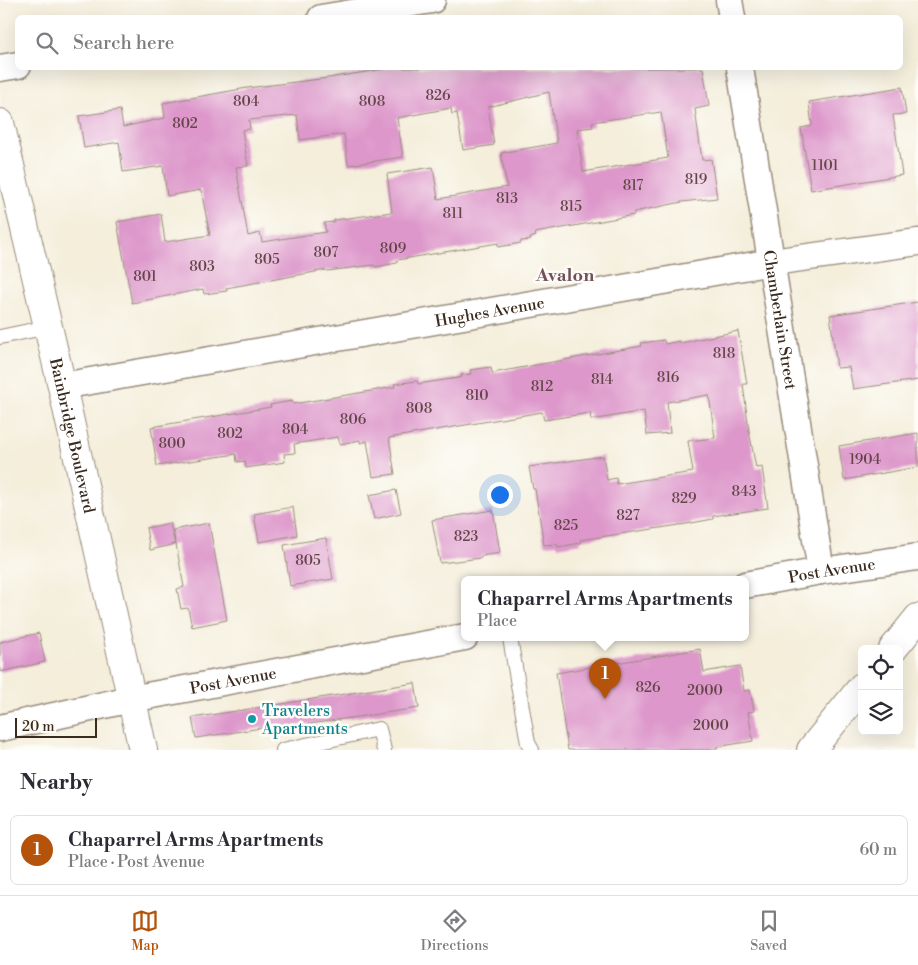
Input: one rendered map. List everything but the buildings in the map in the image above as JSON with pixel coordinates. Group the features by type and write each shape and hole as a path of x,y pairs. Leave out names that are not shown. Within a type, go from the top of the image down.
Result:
{"main road":[{"name":"Bainbridge Boulevard","path":"0,123 8,195 48,327 143,750"},
{"path":"896,645 918,618"},
{"path":"811,750 860,690"}],"street":[{"path":"340,15 432,0"},
{"path":"729,0 732,15"},
{"path":"0,68 15,66"},
{"name":"Chamberlain Street","path":"740,70 821,571"},
{"name":"Hughes Avenue","path":"62,386 772,262 918,242"},
{"name":"Post Avenue","path":"749,585 821,571 918,557"},
{"name":"Post Avenue","path":"0,728 131,699 461,638"}],"lane":[{"path":"0,337 48,327"},
{"path":"511,641 528,743 532,750"},
{"path":"282,750 379,729 384,750"}],"place":[{"name":"Chaparrel Arms Apartments","path":"605,699"},
{"name":"Travelers Apartments","path":"252,719"}],"district":[{"name":"Avalon","path":"565,275"}]}
